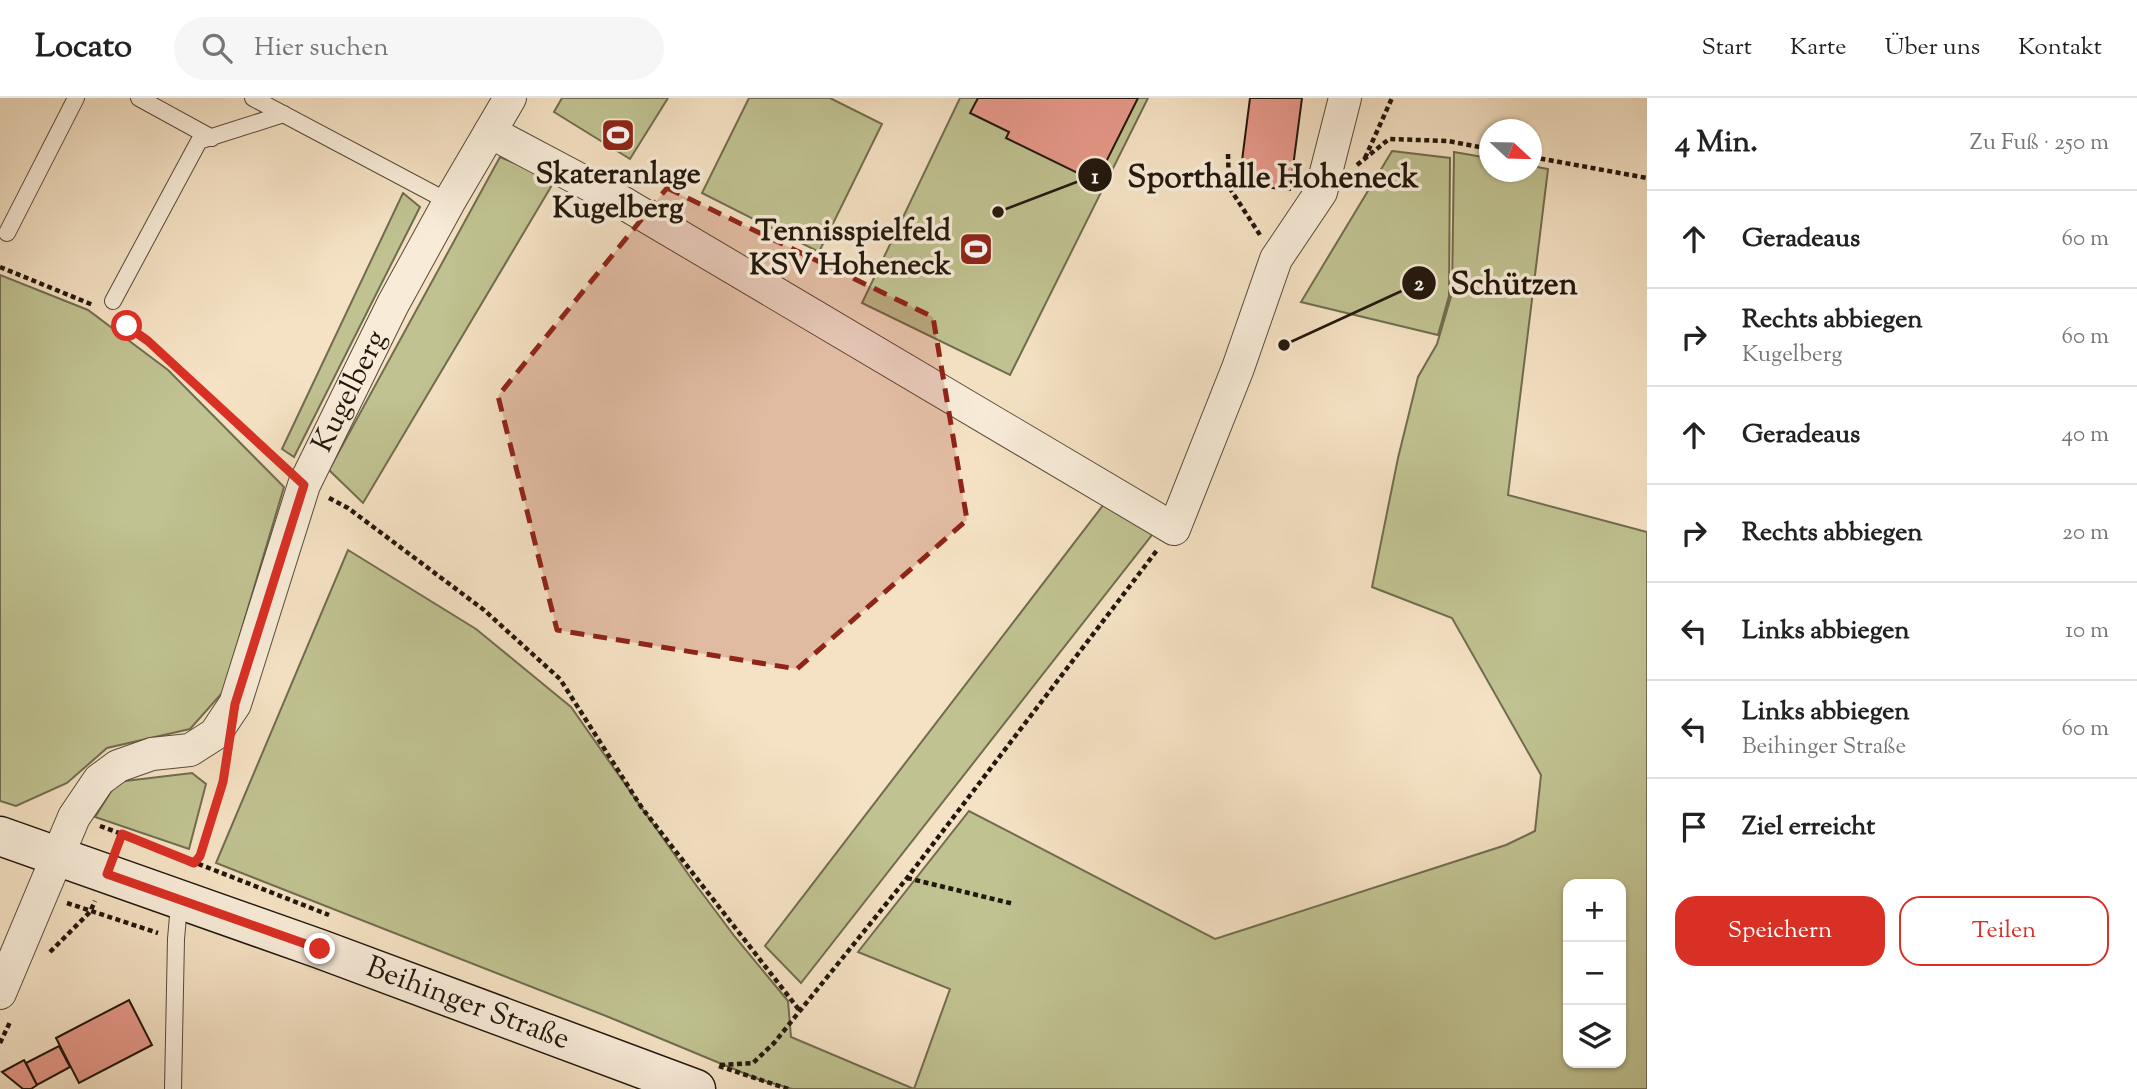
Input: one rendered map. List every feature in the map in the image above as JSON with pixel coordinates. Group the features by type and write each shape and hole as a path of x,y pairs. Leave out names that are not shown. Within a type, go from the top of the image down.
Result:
{"main road":[{"name":"Beihinger Straße","path":"0,836 538,1028 622,1062 706,1077"}],"street":[{"name":"Kugelberg","path":"8,1001 74,817 99,780 118,766 152,754 190,750 215,734 235,704 304,485 393,304 510,98"},
{"path":"490,132 620,201 1174,528 1238,368 1276,259 1321,192 1345,98"}],"lane":[{"path":"7,233 76,98"},
{"path":"139,98 212,138"},
{"path":"253,98 449,202"},
{"path":"113,301 199,141 284,114"},
{"path":"173,1089 176,939 183,900"}],"path":[{"path":"1364,160 1392,98"},
{"path":"1321,192 1389,139 1448,141 1479,147"},
{"path":"1228,154 1229,187 1276,259"},
{"path":"1542,159 1647,178"},
{"path":"0,267 94,305"},
{"path":"116,318 148,341 304,485 348,508 484,610 560,679 642,808 800,1011"},
{"path":"706,1077 752,1063 774,1043 907,878 1174,528"},
{"path":"45,960 90,912 122,834 194,863 204,844 223,782 227,756"},
{"path":"907,878 1014,904"},
{"path":"90,912 176,939"},
{"path":"0,1043 8,1001"}],"highlighted area":[{"path":"667,188 933,317 967,520 797,669 557,630 498,396"}],"green space":[{"name":"Skateranlage Kugelberg","path":"562,98 668,98 630,159 554,112"},
{"path":"749,98 830,98 882,124 819,252 702,193"},
{"path":"960,98 1148,98 1010,375 862,303"},
{"path":"1392,151 1450,158 1449,296 1438,335 1301,302"},
{"path":"1454,152 1479,156 1479,182 1542,182 1542,168 1548,169 1508,495 1647,532 1647,1089 914,1089 950,989 858,952 969,811 1215,939 1506,845 1535,831 1541,775 1452,618 1372,587 1398,458 1418,377 1437,344 1452,293"},
{"path":"500,157 555,180 363,503 329,470"},
{"path":"403,193 420,207 294,457 282,449"},
{"path":"0,275 88,310 168,370 284,487 223,692 190,729 107,748 67,783 16,806 0,801"},
{"path":"1104,504 1155,531 801,983 765,946"},
{"path":"348,550 476,629 571,707 693,881 788,1001 791,1037 914,1089 792,1089 758,1079 611,1018 216,863"},
{"path":"192,773 206,784 189,849 95,817 117,782"}],"building":[{"path":"978,98 1138,98 1096,182 1006,138 1009,132 970,113"},
{"path":"1250,98 1302,98 1290,190 1239,184"},
{"path":"129,1000 152,1045 79,1083 56,1038"},
{"path":"59,1046 70,1067 37,1085 26,1063"},
{"path":"24,1060 37,1085 31,1089 23,1089 2,1072"}],"place":[{"name":"Skateranlage Kugelberg","path":"618,135"},
{"name":"Sporthalle Hoheneck","path":"998,212"},
{"name":"Tennisspielfeld KSV Hoheneck","path":"976,249"},
{"name":"Schützen","path":"1284,345"}],"route":[{"path":"127,326 148,341 304,485 235,704 223,782 200,856 194,863 122,834 107,874 320,949"}]}
